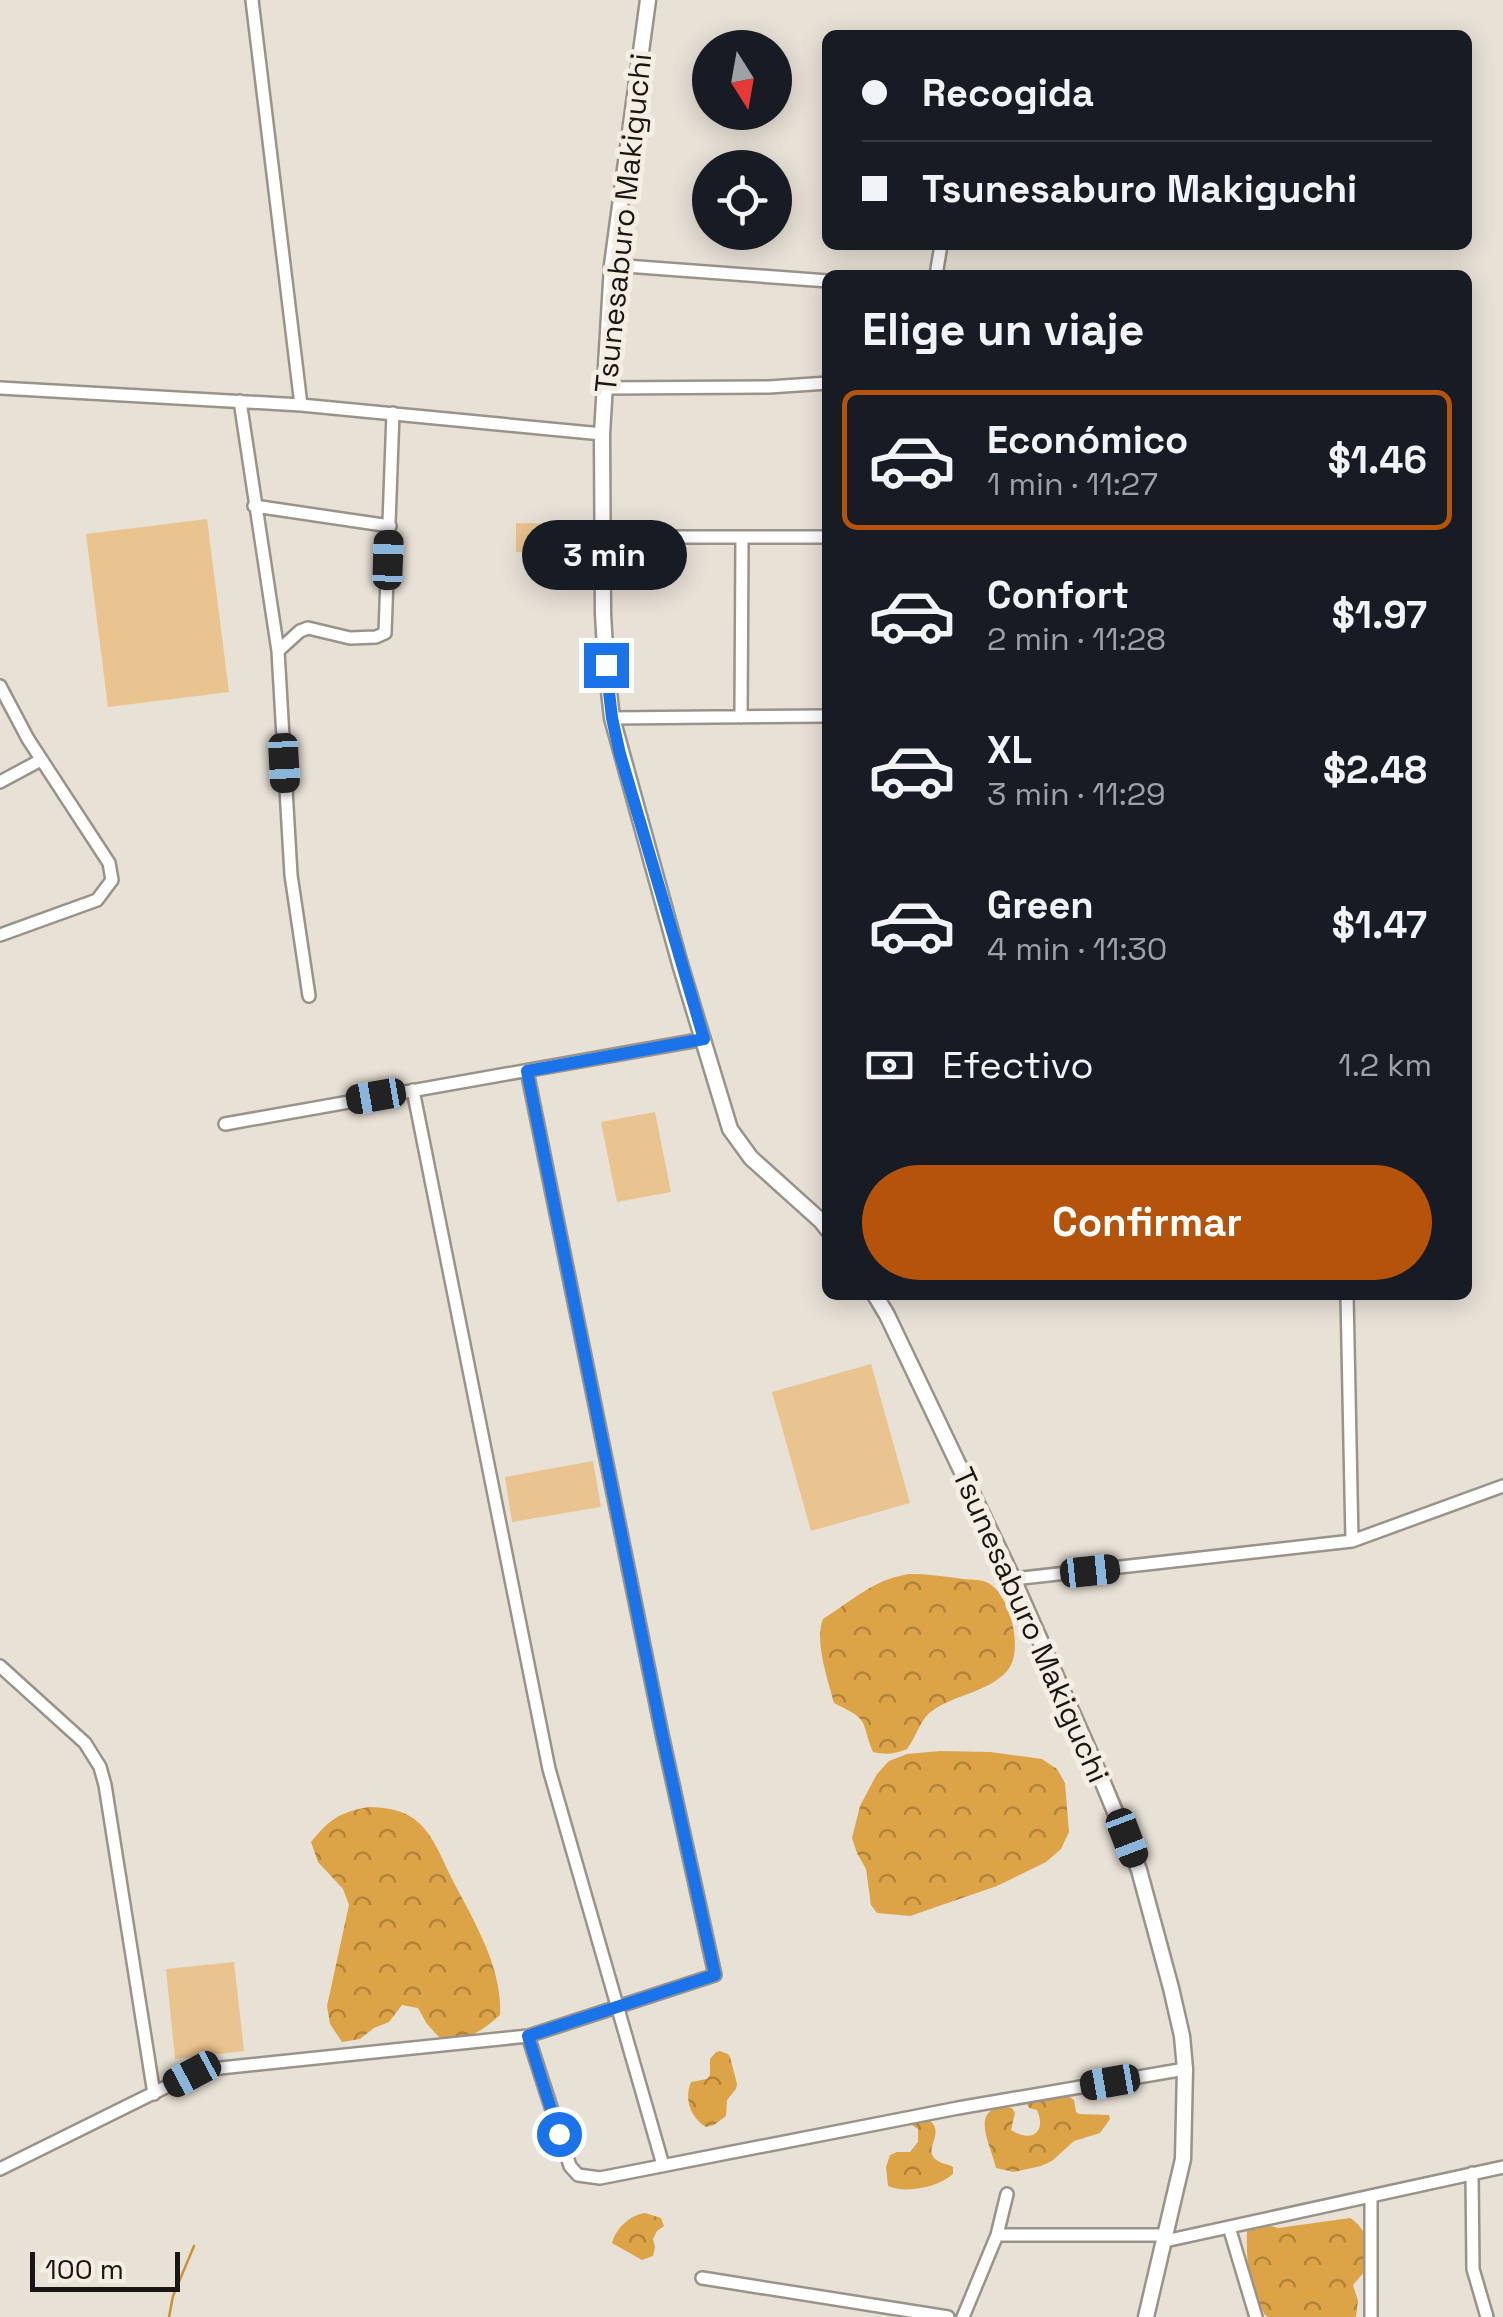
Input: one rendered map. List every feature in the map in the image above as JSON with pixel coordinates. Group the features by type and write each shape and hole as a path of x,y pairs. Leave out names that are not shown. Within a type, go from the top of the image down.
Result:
{"street":[{"path":"252,0 300,405"},
{"name":"Tsunesaburo Makiguchi","path":"648,0 612,266 604,388 602,537 605,648 612,718 725,1118 750,1158 822,1222"},
{"path":"612,266 822,281"},
{"path":"604,388 822,383"},
{"path":"0,388 300,405 602,434"},
{"path":"240,401 278,651 291,875 308,996"},
{"path":"278,651 308,628 350,638 385,634 393,413"},
{"path":"254,506 390,526"},
{"path":"602,537 822,537"},
{"path":"741,717 742,537"},
{"path":"0,686 41,760 109,863 112,880 97,900 0,935"},
{"path":"612,718 822,716"},
{"path":"0,782 41,760"},
{"path":"224,1124 704,1039"},
{"path":"0,2169 192,2074 528,2036 715,1975 527,1071"},
{"path":"413,1090 549,1769 663,2165"},
{"name":"Tsunesaburo Makiguchi","path":"878,1300 1102,1778 1139,1870 1174,2000 1186,2069 1184,2158 1146,2317"},
{"path":"1346,1300 1352,1540"},
{"path":"1012,1579 1352,1540 1503,1486"},
{"path":"0,1666 85,1742 100,1768 154,2094"},
{"path":"528,2036 570,2166 578,2174 600,2178 958,2108 1186,2069"},
{"path":"997,2235 1166,2238 1503,2166"},
{"path":"1472,2173 1473,2269 1487,2317"},
{"path":"962,2317 997,2235 1007,2194"},
{"path":"1370,2317 1371,2196"},
{"path":"1229,2227 1256,2317"},
{"path":"702,2278 948,2317"}],"shaded area":[{"path":"207,519 229,692 108,707 86,534"},
{"path":"516,523 576,524 575,553 516,552"},
{"path":"655,1112 671,1192 617,1202 601,1122"},
{"path":"871,1364 910,1503 811,1531 772,1392"},
{"path":"593,1461 601,1507 512,1522 505,1477"},
{"path":"234,1962 244,2051 175,2059 166,1969"}],"green space":[{"path":"909,1574 980,1580 995,1588 1008,1609 1015,1650 1007,1671 999,1678 928,1714 907,1749 878,1753 873,1752 859,1718 834,1703 823,1661 821,1628 823,1619 864,1592"},
{"path":"940,1751 1042,1759 1057,1769 1065,1783 1069,1832 1061,1849 1046,1862 997,1886 910,1916 877,1913 871,1905 866,1869 852,1838 860,1806 877,1774 889,1761 907,1754"},
{"path":"368,1807 402,1812 424,1829 477,1926 497,1979 500,2015 472,2034 439,2037 418,2008 402,2005 389,2022 360,2039 342,2042 330,2024 327,2006 349,1905 343,1889 318,1862 311,1842 335,1818"},
{"path":"720,2051 730,2057 737,2084 727,2100 726,2116 706,2127 692,2113 689,2088 691,2082 707,2079 710,2059"},
{"path":"1063,2092 1074,2100 1079,2114 1109,2115 1100,2133 1074,2141 1041,2166 1014,2172 996,2168 985,2128 989,2112 1012,2108 1015,2113 1011,2130 1025,2136 1035,2134 1040,2118 1037,2110 1027,2104 1032,2096"},
{"path":"926,2118 935,2129 933,2157 953,2167 953,2174 922,2188 888,2186 886,2167 890,2155 910,2152 918,2142 918,2129 907,2122"},
{"path":"645,2213 661,2218 664,2226 653,2239 653,2256 642,2260 612,2243 624,2223"},
{"path":"1350,2218 1363,2232 1370,2251 1367,2267 1353,2285 1358,2301 1356,2317 1265,2315 1250,2274 1247,2231 1254,2225 1278,2228"}],"water":[{"path":"1027,1588 1124,1808 1122,1808"}],"waterway":[{"path":"169,2317 173,2296 194,2246"}],"route":[{"path":"559,2134 528,2036 715,1975 685,1846 527,1071 704,1039 620,754 606,665"}]}
